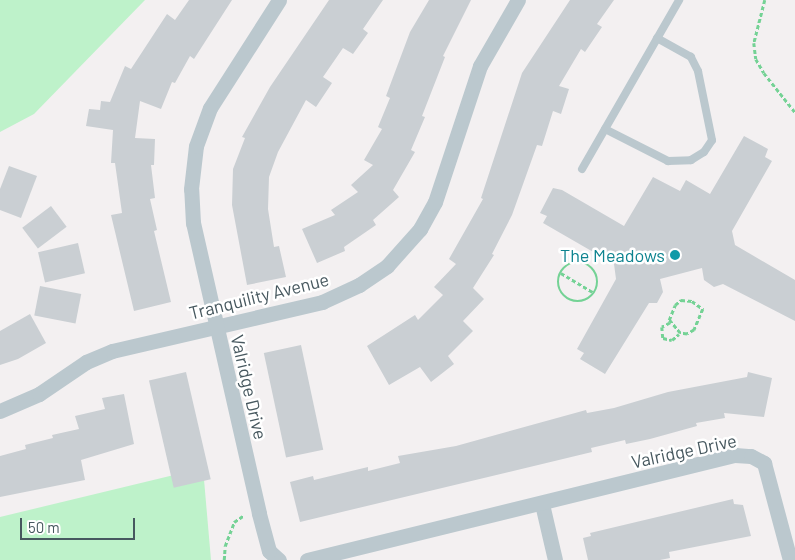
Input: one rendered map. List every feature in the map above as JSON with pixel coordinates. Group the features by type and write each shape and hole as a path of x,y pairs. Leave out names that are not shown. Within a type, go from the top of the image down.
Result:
{"street":[{"name":"Valridge Drive","path":"279,0 216,95 196,146 192,209 216,328 269,552 279,560"},
{"name":"Tranquility Avenue","path":"0,411 39,394 99,356 341,295 374,277 401,252 420,229 435,202 480,66 518,0"},
{"name":"Valridge Drive","path":"307,560 542,504 735,455 751,456 764,463 769,474 790,560"},
{"path":"542,504 556,560"}],"lane":[{"path":"582,169 679,0"},
{"path":"605,129 668,161 691,160 708,146 712,140 698,71 691,57 657,38"}],"path":[{"path":"765,0 755,34 756,59 764,74 795,112"},
{"path":"571,263 587,264 596,271 599,283 593,292 587,301 570,301 558,288 561,273 571,263"},
{"path":"561,273 593,292"},
{"path":"681,300 692,301 703,309 694,330 680,334 672,340 664,338 662,327 670,323 675,305 681,300"},
{"path":"670,323 680,334"},
{"path":"224,560 225,546 234,522 243,516"}],"green space":[{"path":"0,0 145,0 34,114 0,132"},
{"path":"203,468 211,560 0,560 0,517"}],"building":[{"path":"189,0 232,0 194,59 190,56 175,83 172,82 161,109 140,101 135,138 155,139 154,165 151,165 155,198 150,199 157,230 154,231 171,302 134,311 111,215 122,213 115,163 111,163 113,130 86,126 89,109 100,110 101,101 110,102 125,66 131,69 167,14 175,20"},
{"path":"329,0 383,0 363,29 368,33 353,54 343,48 323,77 332,83 316,107 306,100 278,152 269,177 268,209 274,247 279,246 286,277 247,285 232,205 233,169 245,138 242,137 270,87"},
{"path":"429,0 471,0 443,56 445,57 422,116 425,117 411,150 415,152 393,190 399,197 373,220 376,225 344,247 345,251 317,263 302,229 335,215 331,210 358,192 351,185 373,165 364,160 382,129 378,127 390,98 386,96 410,32"},
{"path":"570,0 614,0 597,24 602,27 585,52 581,49 559,86 569,89 561,114 553,111 542,146 537,145 512,215 492,254 494,255 473,288 484,299 463,321 473,331 448,356 454,364 431,382 420,367 389,385 367,346 415,315 418,320 443,295 434,287 456,264 449,259 483,199 481,198 522,73"},
{"name":"The Meadows","path":"744,136 768,149 765,157 772,161 732,231 735,245 795,280 795,321 723,284 714,287 704,280 702,268 660,279 663,292 657,303 649,303 605,374 580,359 584,353 577,349 616,279 614,264 543,223 547,216 540,213 553,188 562,190 624,226 653,177 680,191 686,180 710,194"},
{"path":"9,166 37,176 21,218 0,210 0,189"},
{"path":"51,206 67,227 38,248 22,228"},
{"path":"78,243 85,273 45,282 38,252"},
{"path":"40,286 81,294 76,323 34,315"},
{"path":"30,314 46,343 18,359 0,365 0,331"},
{"path":"301,345 323,450 286,458 264,353"},
{"path":"186,372 211,479 174,488 149,381"},
{"path":"748,372 772,378 764,417 724,413 725,418 696,423 697,426 650,439 626,444 625,440 591,448 592,452 300,522 290,482 313,476 314,480 368,467 368,471 400,463 398,456 456,446 586,410 587,413 614,408 668,392 747,377"},
{"path":"124,394 134,444 81,460 85,480 0,497 0,456 26,449 25,445 53,438 52,435 79,429 75,416 105,409 102,398"},
{"path":"733,499 734,504 743,505 751,536 669,552 670,558 660,560 588,560 583,538 591,536 590,533"}],"place":[{"name":"The Meadows","path":"675,255"}]}
